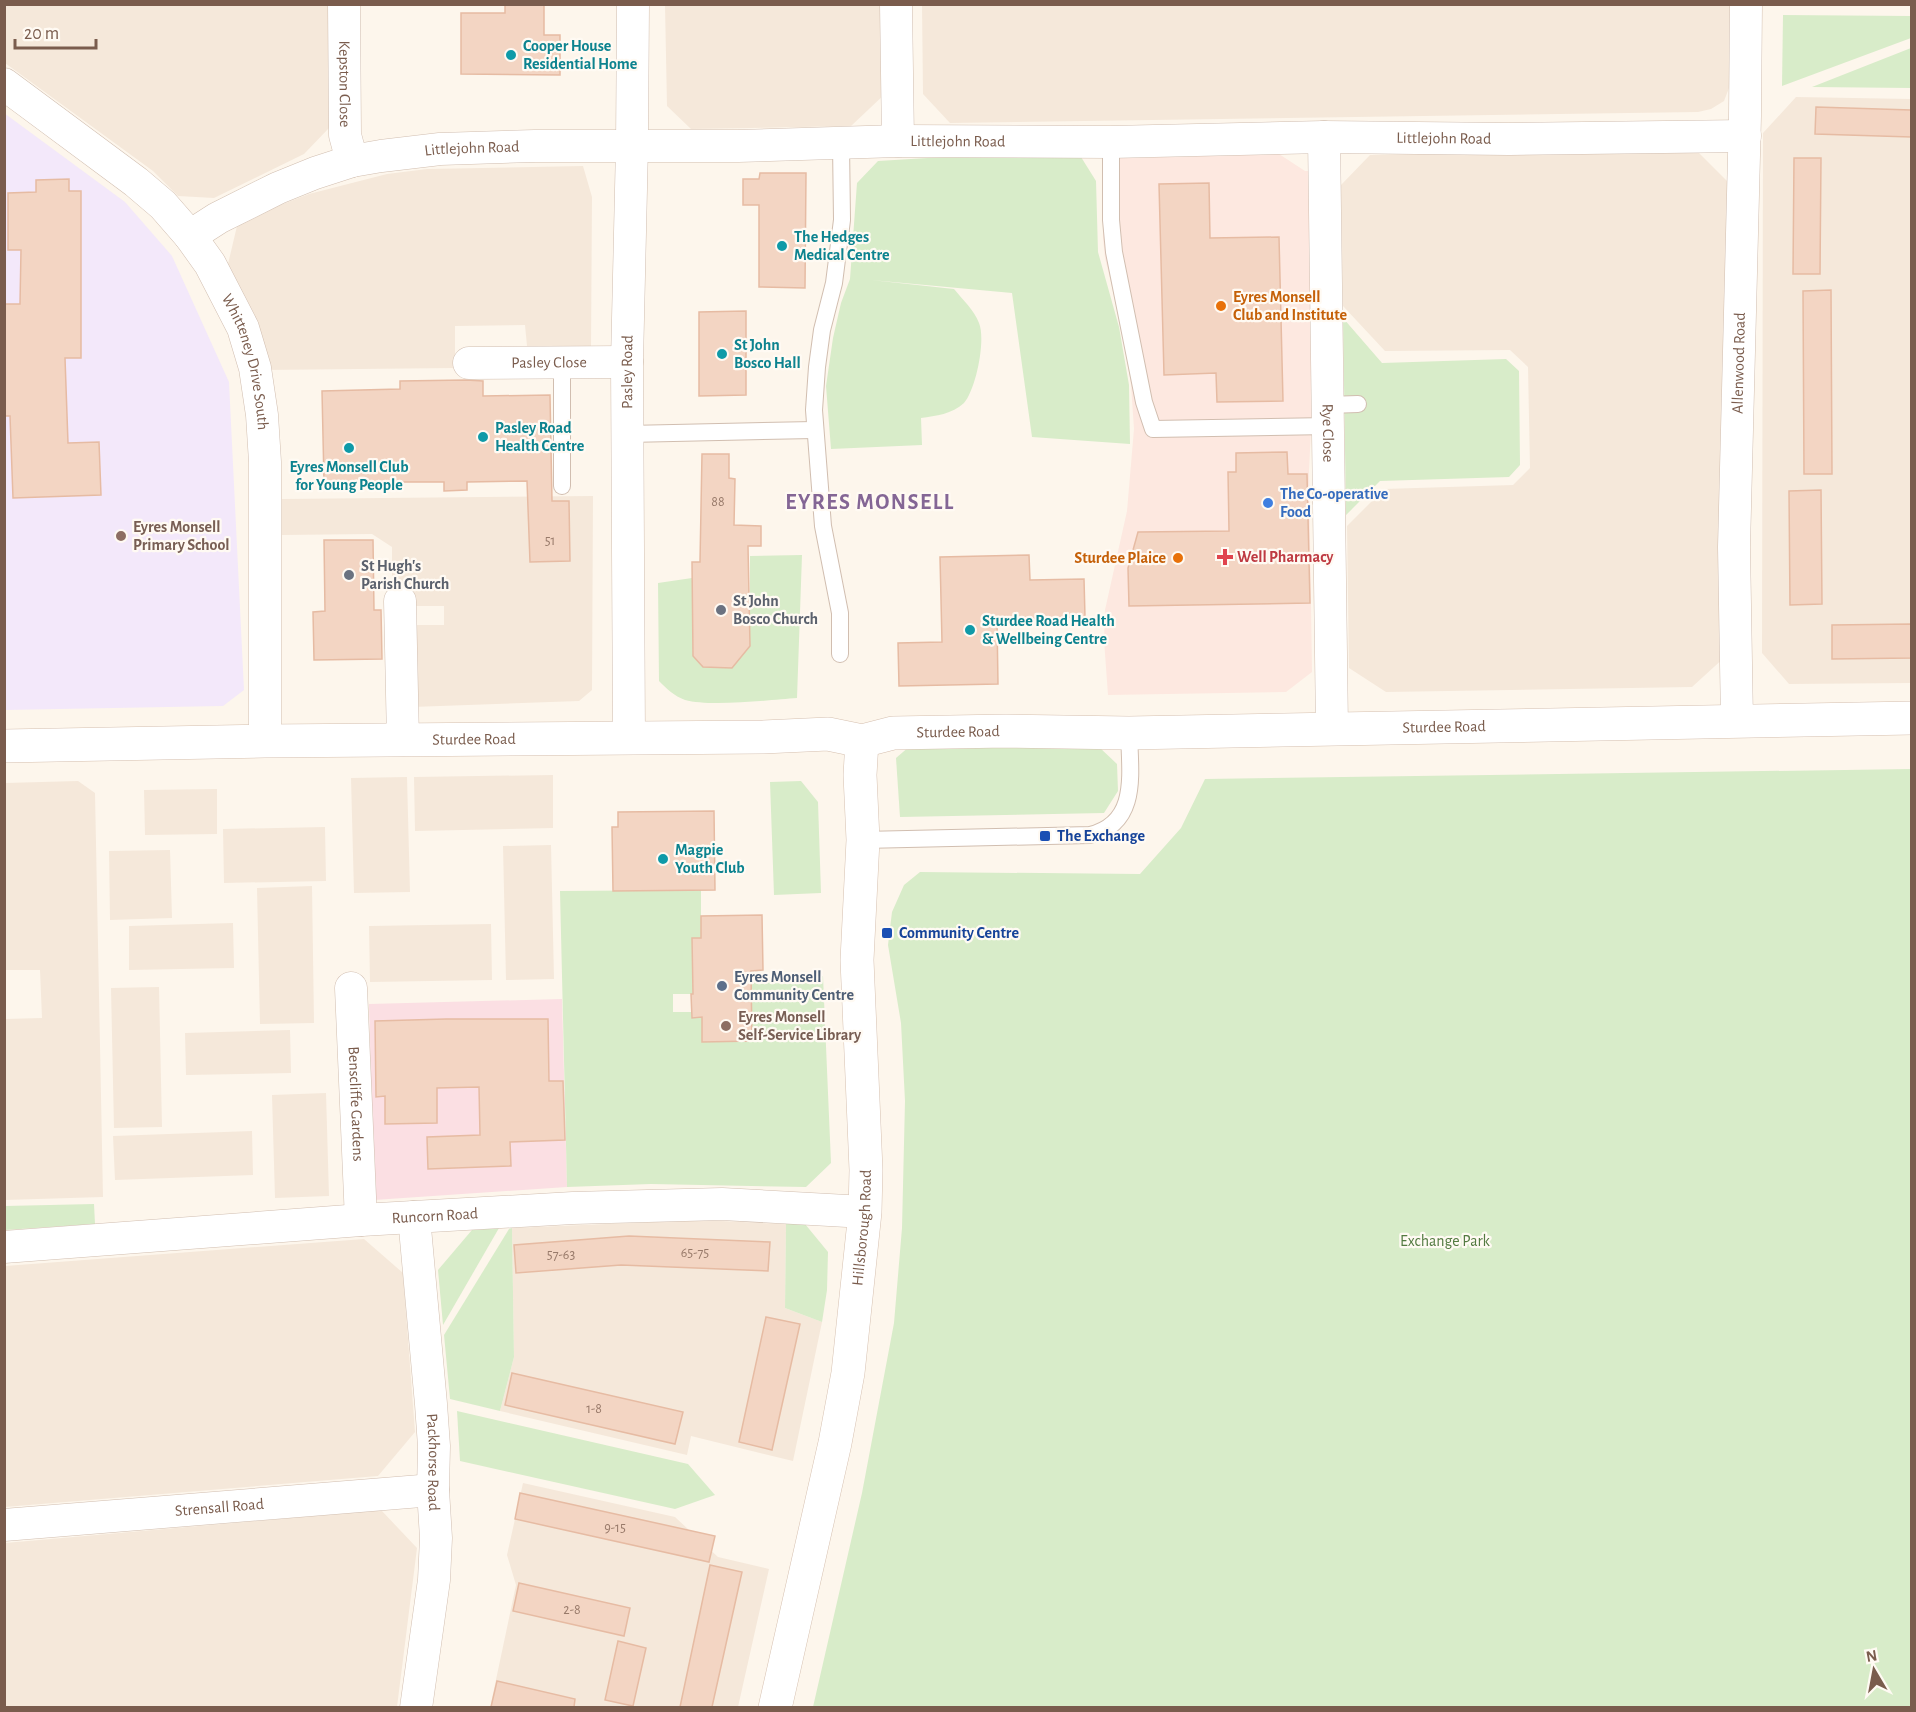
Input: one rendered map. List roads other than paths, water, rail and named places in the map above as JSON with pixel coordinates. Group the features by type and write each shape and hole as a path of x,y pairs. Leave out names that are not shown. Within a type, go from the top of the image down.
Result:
{"street":[{"name":"Kepston Close","path":"344,4 345,135 352,161"},
{"name":"Pasley Road","path":"629,738 627,362 633,4"},
{"path":"896,4 898,141"},
{"name":"Allenwood Road","path":"1737,721 1734,547 1745,136 1746,4"},
{"name":"Whitteney Drive South","path":"4,84 136,182 163,205 190,236 210,264 243,328 255,368 262,416 265,462 265,741"},
{"name":"Littlejohn Road","path":"190,236 218,218 278,188 315,173 352,161 440,149 535,146 738,146 898,141 1111,142 1324,137 1521,139 1745,136"},
{"name":"Rye Close","path":"1324,137 1338,412 1332,728"},
{"name":"Pasley Close","path":"469,363 627,362"},
{"path":"400,601 403,740"},
{"name":"Sturdee Road","path":"4,746 828,734 862,741 892,733 1006,731 1129,733 1911,718"},
{"name":"Hillsborough Road","path":"776,1707 835,1443 848,1373 865,1212 866,1170 857,960 863,840 860,775 862,741"},
{"name":"Benscliffe Gardens","path":"351,988 361,1220"},
{"name":"Runcorn Road","path":"4,1246 361,1220 573,1208 722,1204 865,1212"},
{"name":"Packhorse Road","path":"414,1217 434,1446 433,1490 436,1538 434,1580 416,1707"},
{"name":"Strensall Road","path":"4,1525 433,1490"}],"lane":[{"path":"1111,142 1114,252 1144,402 1154,429 1338,412"},
{"path":"840,654 840,614 823,526 814,430 817,367 822,330 834,283 842,220 841,144"},
{"path":"562,363 562,486"},
{"path":"628,434 814,430"},
{"path":"863,840 1090,836 1106,831 1118,821 1125,807 1129,785 1129,733"}],"place":[{"name":"Cooper House Residential Home","path":"511,55"},
{"name":"The Hedges Medical Centre","path":"782,246"},
{"name":"Eyres Monsell Club and Institute","path":"1221,306"},
{"name":"St John Bosco Hall","path":"722,354"},
{"name":"Pasley Road Health Centre","path":"483,437"},
{"name":"Eyres Monsell Club for Young People","path":"349,448"},
{"name":"The Co-operative Food","path":"1268,503"},
{"name":"Eyres Monsell Primary School","path":"121,536"},
{"name":"Well Pharmacy","path":"1225,557"},
{"name":"Sturdee Plaice","path":"1178,558"},
{"name":"St Hugh's Parish Church","path":"349,575"},
{"name":"St John Bosco Church","path":"721,610"},
{"name":"Sturdee Road Health & Wellbeing Centre","path":"970,630"},
{"name":"The Exchange","path":"1045,836"},
{"name":"Magpie Youth Club","path":"663,859"},
{"name":"Community Centre","path":"887,933"},
{"name":"Eyres Monsell Community Centre","path":"722,986"},
{"name":"Eyres Monsell Self-Service Library","path":"726,1026"}],"district":[{"name":"EYRES MONSELL","path":"870,502"}],"park label":[{"name":"Exchange Park","path":"1445,1241"}]}
